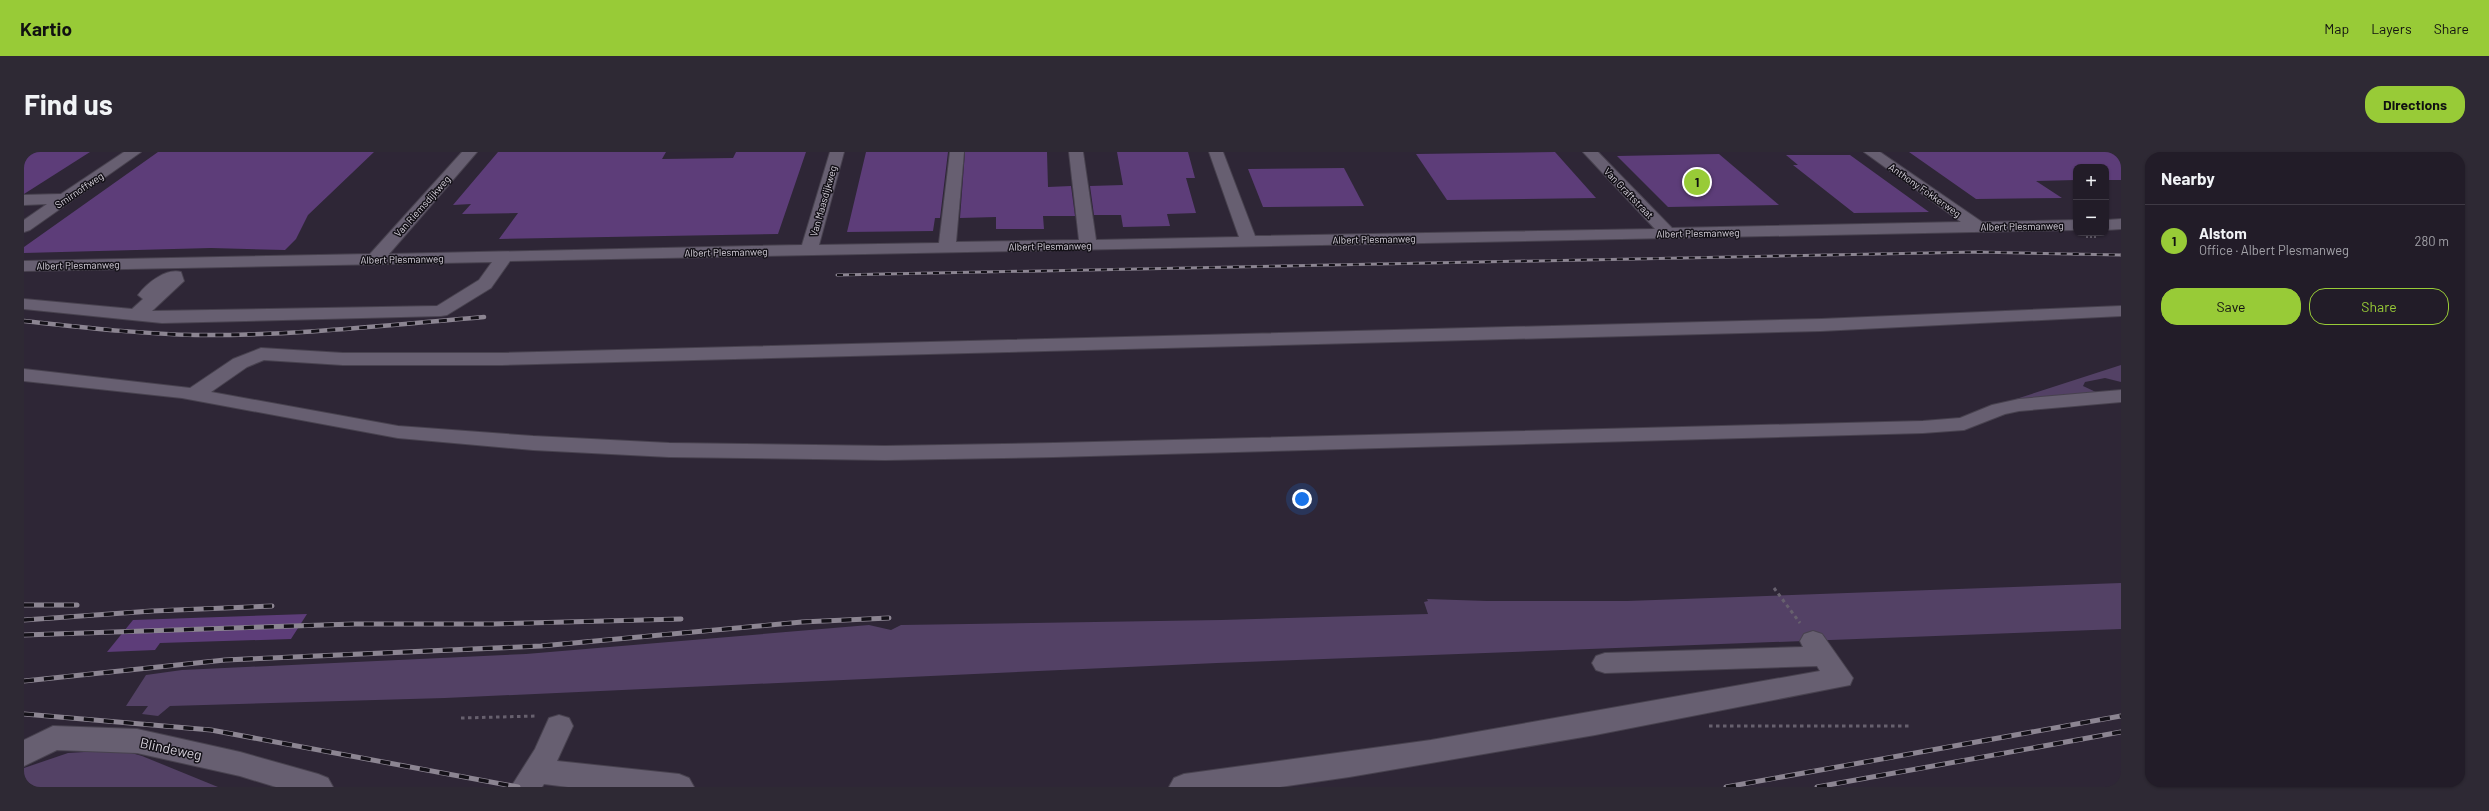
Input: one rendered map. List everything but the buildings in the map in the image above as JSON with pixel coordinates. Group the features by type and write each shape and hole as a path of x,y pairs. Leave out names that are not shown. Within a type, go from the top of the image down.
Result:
{"street":[{"name":"Smirnoffweg","path":"24,227 134,152"},
{"name":"Van Riemsdijkweg","path":"374,260 470,152"},
{"name":"Van Maasdijkweg","path":"809,251 837,152"},
{"path":"947,248 957,152"},
{"path":"1076,152 1088,245"},
{"path":"1216,152 1249,242"},
{"name":"Van Graftstraat","path":"1590,152 1668,233"},
{"name":"Anthony Fokkerweg","path":"1871,152 1978,227"},
{"path":"24,200 66,199"},
{"path":"2109,225 2121,224"},
{"name":"Albert Plesmanweg","path":"24,266 2073,225"},
{"path":"24,304 136,315 187,317 441,310 485,284 505,256"},
{"path":"136,315 152,295"},
{"path":"194,394 240,363 265,354 344,360 502,359 1821,325 2121,311"},
{"path":"24,375 194,394 342,423 428,435 626,448 885,453 1054,450 1923,427 1964,424 1999,409 2019,405 2121,396"},
{"path":"1184,787 1294,774 1452,750 1840,678 1819,649 1605,663"},
{"path":"559,726 530,779 679,787"},
{"name":"Blindeweg","path":"24,738 137,741 240,764 318,787"},
{"path":"24,754 53,738"}],"path":[{"path":"1774,588 1819,649"},
{"path":"461,718 535,716 549,718 559,726"},
{"path":"1706,726 1909,726"}],"shaded area":[{"path":"2121,365 2121,382 2105,378 2085,382 2083,386 2098,393 2016,399"},
{"path":"2121,583 2121,629 1217,663 445,698 170,706 158,716 142,714 148,706 126,706 146,675 182,670 526,654 869,625 891,630 901,625 1221,620 1428,614 1424,602 1428,601 1427,599 1487,601 1627,601"},
{"path":"101,751 128,752 142,756 218,787 24,787 24,768 68,753"}],"railway":[{"path":"837,275 1977,252 2121,255"},
{"path":"24,321 153,333 232,335 340,329 484,317"},
{"path":"24,605 77,605"},
{"path":"24,620 152,611 272,606"},
{"path":"24,681 225,660 541,646 802,622 889,618"},
{"path":"24,635 354,624 493,624 681,619"},
{"path":"24,714 211,730 518,787"},
{"path":"1726,787 2121,716"},
{"path":"1817,787 2121,732"}],"place":[{"name":"Alstom","path":"1697,182"}]}
